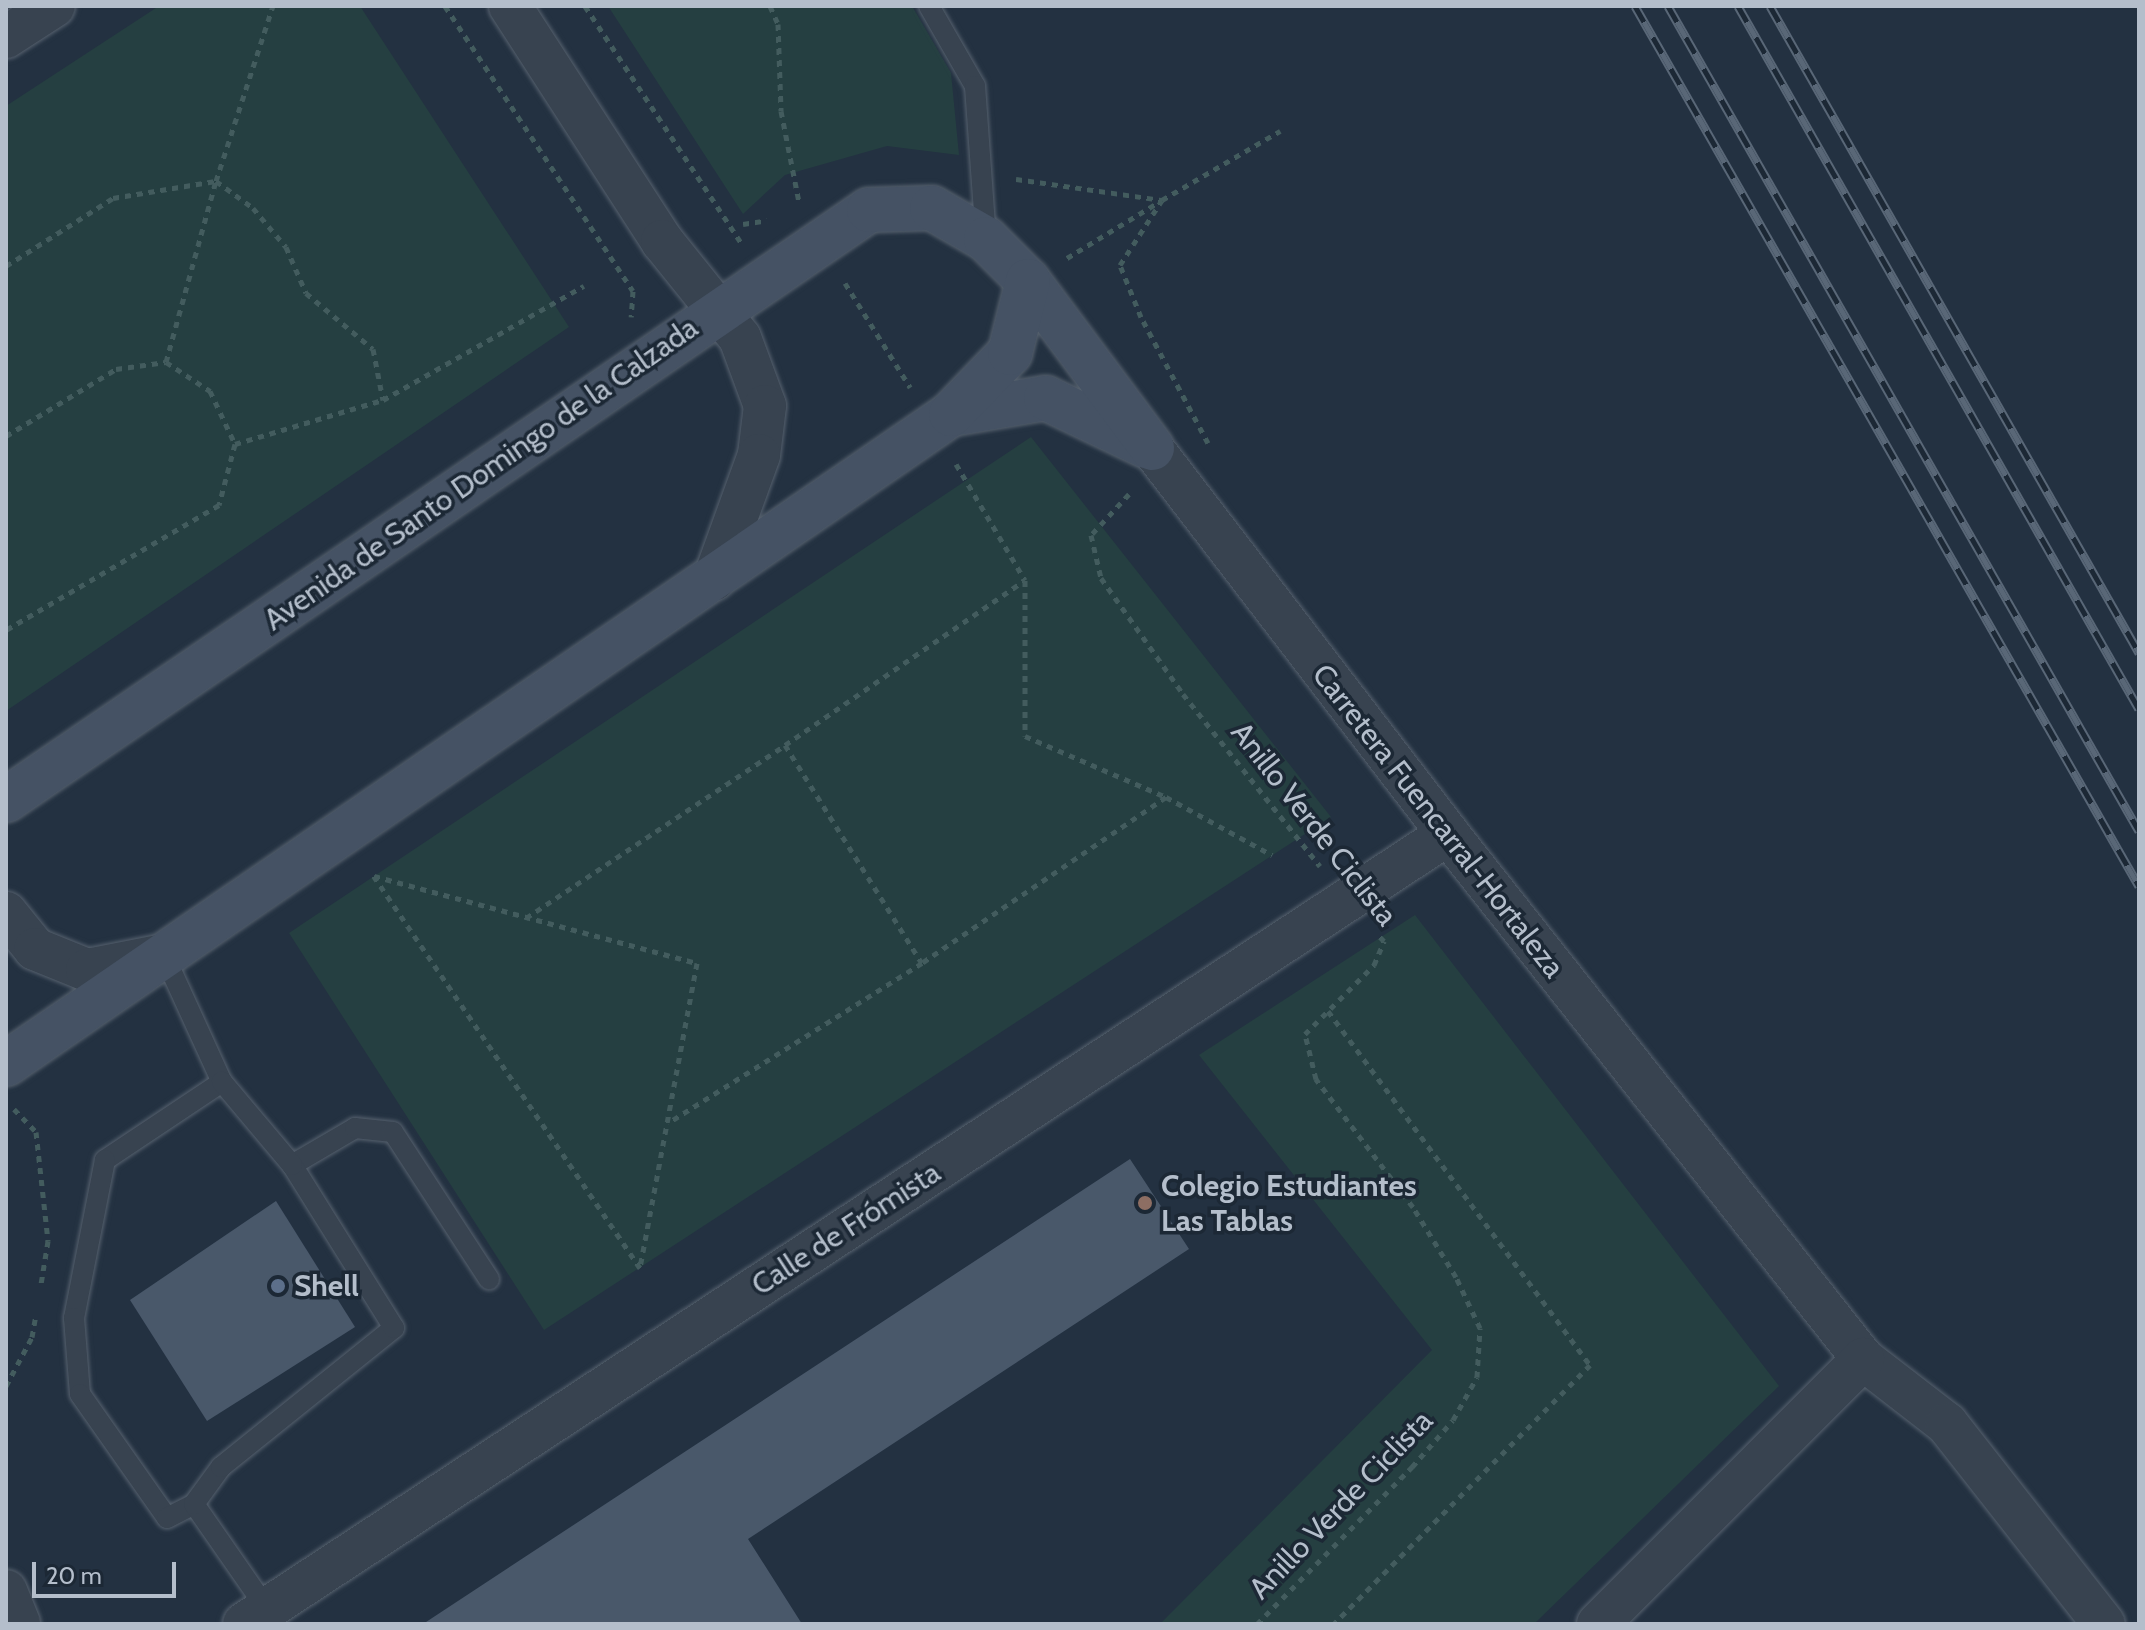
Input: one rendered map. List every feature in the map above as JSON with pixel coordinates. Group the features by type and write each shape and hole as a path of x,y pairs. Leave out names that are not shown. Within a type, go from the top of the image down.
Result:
{"street":[{"path":"6,37 54,6"},
{"path":"510,6 662,241 717,311"},
{"name":"Carretera Fuencarral-Hortaleza","path":"717,311 869,210 932,208 986,239 1028,281 1159,460 1448,834 1863,1359 1947,1424 2104,1624"},
{"path":"6,1064 951,414 1010,353 1028,281"},
{"name":"Avenida de Santo Domingo de la Calzada","path":"6,800 717,311 740,338 765,406 759,455 714,579"},
{"path":"951,414 1046,398 1159,460"},
{"name":"Calle de Frómista","path":"256,1616 1448,834"},
{"path":"6,913 35,949 87,970 164,955"},
{"path":"1598,1624 1863,1359"},
{"path":"6,1591 19,1624"}],"lane":[{"path":"929,6 975,86 986,239"},
{"path":"164,955 222,1082 292,1165 394,1328 221,1467 194,1504 167,1518 80,1394 74,1318 105,1160 222,1082"},
{"path":"292,1165 355,1128 393,1132 489,1279"},
{"path":"194,1504 256,1616"}],"path":[{"path":"166,362 216,181 273,6"},
{"path":"445,6 633,291 628,372"},
{"path":"585,6 746,250 782,269"},
{"path":"770,6 778,24 781,111 798,199 820,243"},
{"name":"Anillo Verde Ciclista","path":"1257,1624 1412,1467 1453,1420 1477,1377 1480,1328 1456,1277 1413,1207 1316,1079 1305,1034 1374,965 1384,941 1347,900 1183,694 1101,578 1091,535 1159,460 1210,442 1141,317 1120,265 1162,200 1280,131"},
{"path":"6,266 113,198 216,181 253,208 286,247 306,293 373,349 383,400"},
{"path":"1028,281 1162,200"},
{"path":"235,444 383,400 584,286"},
{"path":"6,436 116,369 166,362 210,391 235,444 219,505 6,630"},
{"path":"526,918 1025,580 1025,736 1166,797 1272,855"},
{"path":"785,745 922,963"},
{"path":"667,1124 922,963 1166,797"},
{"path":"374,876 697,963 667,1124 640,1268 374,876"},
{"path":"1328,1011 1590,1365 1334,1624"},
{"path":"6,1101 36,1132 48,1241 39,1296"},
{"path":"6,1386 32,1337 37,1309"}],"green space":[{"path":"159,6 360,6 569,327 6,711 6,106"},
{"path":"608,6 912,6 951,73 959,155 887,146 785,175 743,214"},
{"path":"1031,437 1331,817 544,1330 289,933"},
{"path":"1415,915 1779,1386 1534,1624 1160,1624 1432,1350 1199,1055"}],"building":[{"path":"1130,1159 1189,1249 748,1539 802,1624 423,1624"},
{"path":"276,1201 355,1327 207,1421 130,1300"}],"railway":[{"path":"1635,6 2139,886"},
{"path":"1668,6 2139,831"},
{"path":"1738,6 2139,709"},
{"path":"1770,6 2139,653"}],"place":[{"name":"Colegio Estudiantes Las Tablas","path":"1145,1203"},
{"name":"Shell","path":"278,1286"}]}
